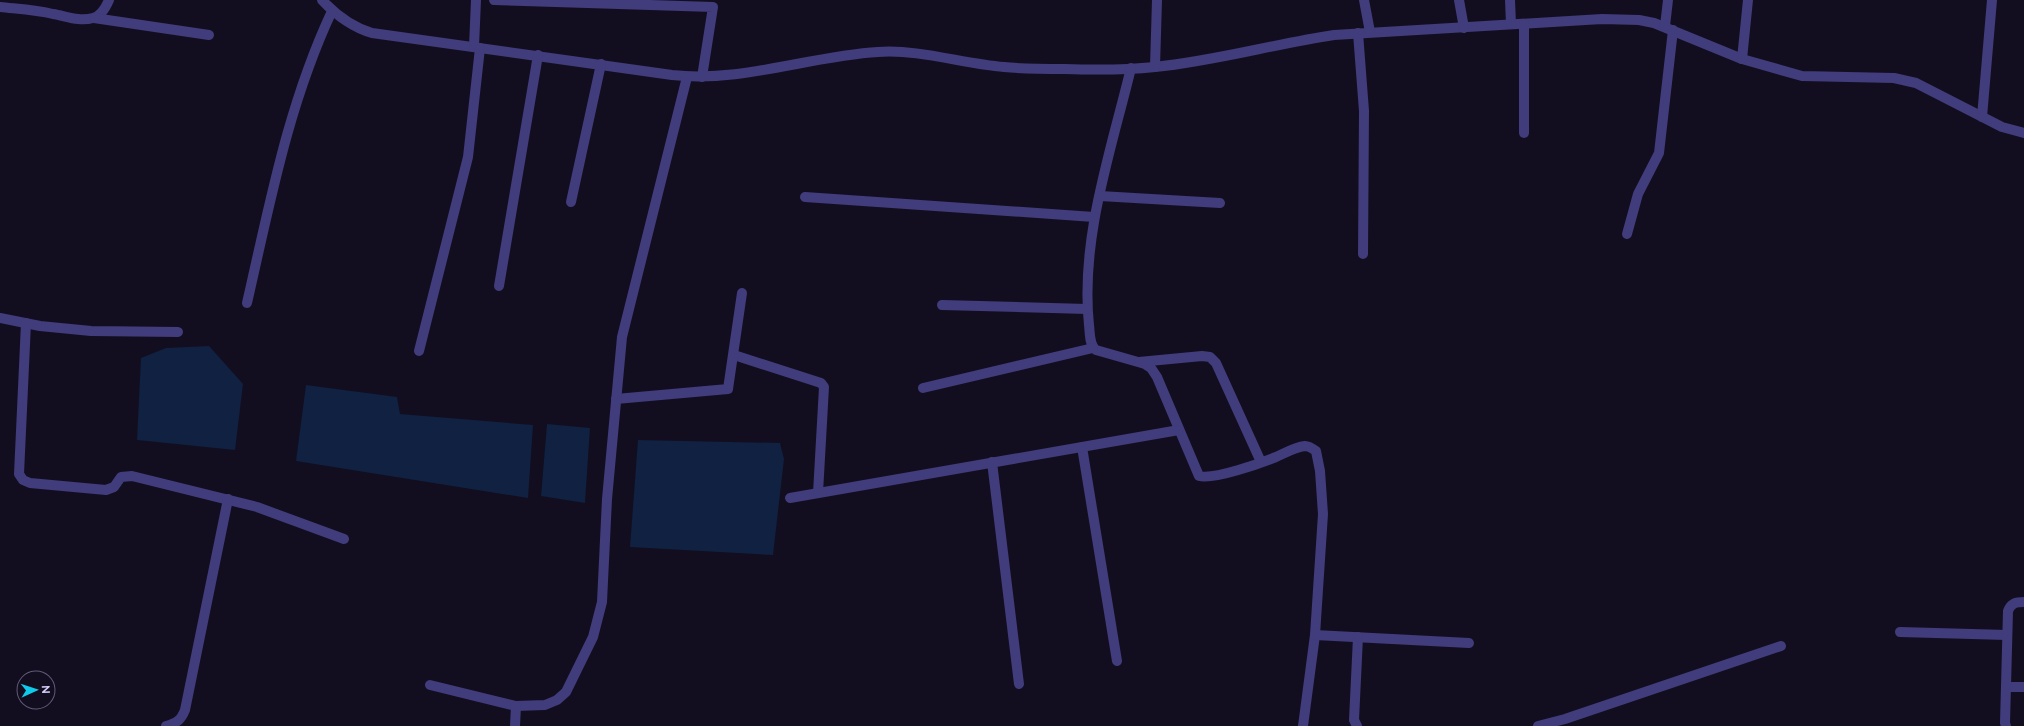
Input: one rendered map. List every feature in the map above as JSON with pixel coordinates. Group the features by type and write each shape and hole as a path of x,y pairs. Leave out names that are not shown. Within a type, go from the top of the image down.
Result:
{"street":[{"path":"94,18 102,12 109,0"},
{"path":"322,0 332,11 357,28 372,32 687,77 702,77 776,68 839,56 880,52 898,52 1005,68 1067,69 1155,67 1240,54 1303,40 1358,33 1615,19 1639,20 1669,28 1742,59 1802,76 1903,79 1916,83 2002,127 2024,134"},
{"path":"419,351 468,157 477,47 476,0"},
{"path":"494,0 713,7 702,77"},
{"path":"1155,67 1157,0"},
{"path":"1364,0 1370,32"},
{"path":"1460,0 1464,28"},
{"path":"1510,0 1511,24"},
{"path":"1627,234 1638,194 1659,153 1669,28 1668,0"},
{"path":"1742,59 1748,0"},
{"path":"1982,117 1992,0"},
{"path":"0,7 53,14 74,19 94,18 209,35"},
{"path":"247,304 288,126 313,53 332,11"},
{"path":"1524,24 1524,133"},
{"path":"1358,33 1364,111 1364,254"},
{"path":"499,286 538,55"},
{"path":"571,202 601,64"},
{"path":"1094,348 1087,309 1087,268 1094,217 1131,68"},
{"path":"430,685 516,706 545,705 557,700 566,692 593,637 602,602 607,499 625,321 687,77"},
{"path":"1100,196 1220,203"},
{"path":"805,197 1094,217"},
{"path":"616,399 728,389 742,293"},
{"path":"942,305 1087,309"},
{"path":"0,318 26,323 92,331 178,332"},
{"path":"26,323 19,474 23,480 30,483 106,490 114,487 121,477 132,476 257,507 344,539"},
{"path":"923,388 1094,348 1139,362 1151,368 1157,377 1178,430 1199,476 1210,477 1261,462 1304,446 1312,448 1317,455 1323,514 1315,635 1303,726"},
{"path":"734,355 821,383 824,387 818,493"},
{"path":"1139,362 1202,356 1210,357 1216,362 1261,462"},
{"path":"790,498 1178,430"},
{"path":"1082,447 1117,660"},
{"path":"992,462 1019,684"},
{"path":"166,726 176,724 182,719 185,710 228,499"},
{"path":"2006,726 2008,611 2010,605 2017,602 2024,602"},
{"path":"1900,632 2007,636"},
{"path":"1315,635 1469,643"},
{"path":"1357,726 1354,720 1358,637"},
{"path":"1538,726 1565,720 1781,646"},
{"path":"2006,687 2024,687"},
{"path":"515,726 516,706"}],"water":[{"path":"209,346 243,384 235,450 137,440 141,358 166,348"},
{"path":"306,385 397,397 400,414 533,425 528,498 296,461"},
{"path":"547,424 590,428 585,503 541,496"},
{"path":"638,440 780,443 784,459 773,555 630,547"}]}
